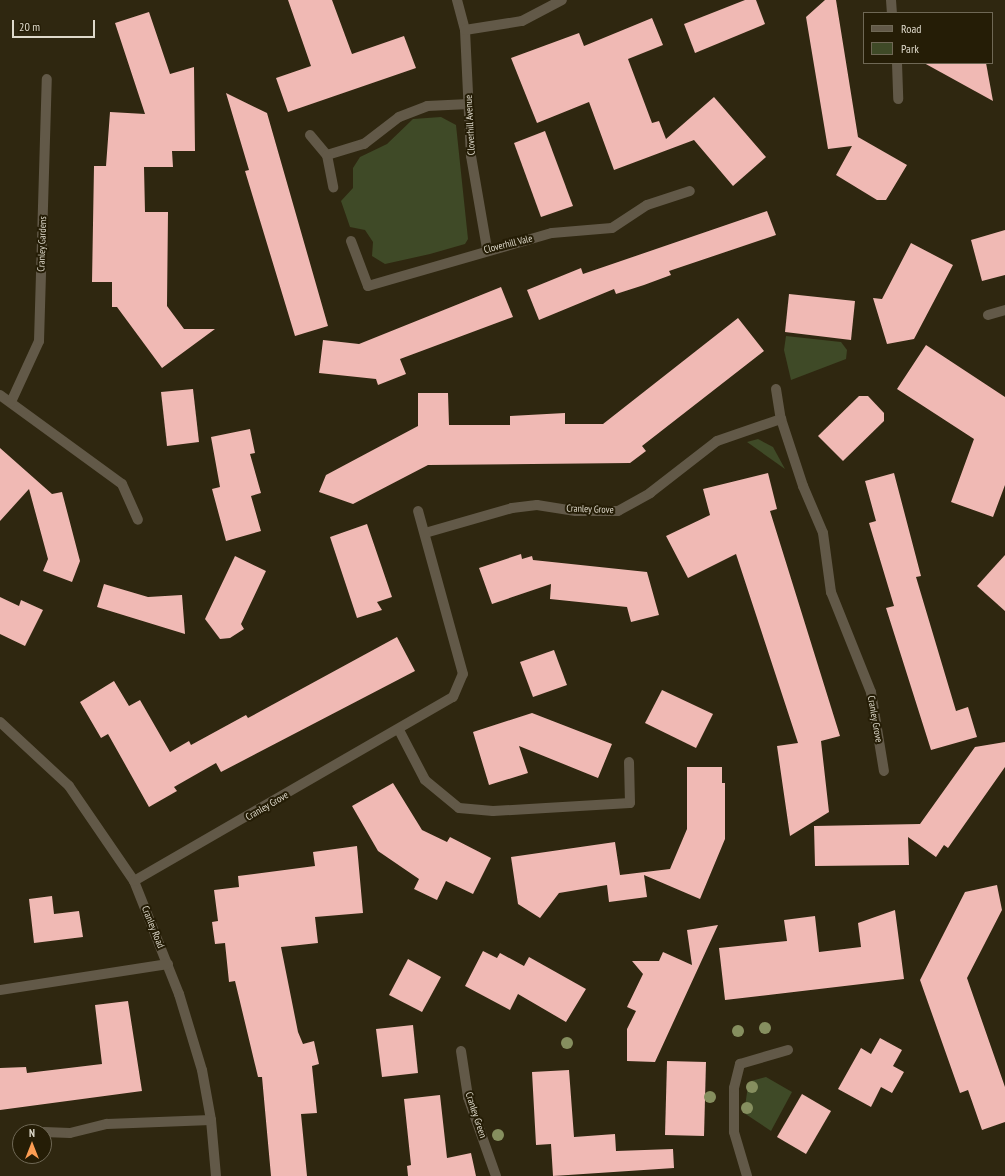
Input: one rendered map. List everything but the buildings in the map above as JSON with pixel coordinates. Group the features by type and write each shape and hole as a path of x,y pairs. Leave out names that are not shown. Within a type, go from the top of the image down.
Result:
{"street":[{"name":"Cloverhill Avenue","path":"458,0 465,30 471,156 487,249"},
{"path":"465,30 522,21 562,0"},
{"path":"891,0 892,12"},
{"path":"897,64 898,99"},
{"name":"Cranley Gardens","path":"11,402 39,341 47,79"},
{"path":"327,155 364,144 399,117 427,106 469,104"},
{"path":"310,135 327,155 333,187"},
{"name":"Cloverhill Vale","path":"351,241 368,286 487,249 552,233 612,228 647,205 690,191"},
{"path":"988,315 1005,310"},
{"name":"Cranley Grove","path":"776,389 781,419 803,486 823,533 832,592 871,692 884,771"},
{"path":"0,395 122,484 138,520"},
{"name":"Cranley Grove","path":"425,533 512,508 537,505 576,511 618,511 650,493 717,441 781,419"},
{"name":"Cranley Grove","path":"134,881 399,730 453,697 463,674 418,511"},
{"name":"Cranley Road","path":"0,722 69,786 134,881 168,964 202,1070 211,1120 216,1176"},
{"path":"399,730 425,780 460,808 493,811 630,803 629,762"},
{"path":"0,990 168,964"},
{"path":"747,1176 734,1132 734,1088 740,1064 788,1050"},
{"name":"Cranley Green","path":"461,1052 468,1097 496,1176"},
{"path":"52,1132 70,1133 107,1124 211,1120"}],"green space":[{"path":"441,117 456,125 468,239 465,244 430,254 385,264 372,256 373,242 365,230 350,227 341,201 353,188 353,168 360,157 387,144 413,119"},
{"path":"786,336 841,342 847,350 846,359 791,380 784,350"},
{"path":"758,439 773,447 785,469 747,442"},
{"path":"766,1077 792,1092 771,1131 744,1113 748,1086 751,1081"}]}
